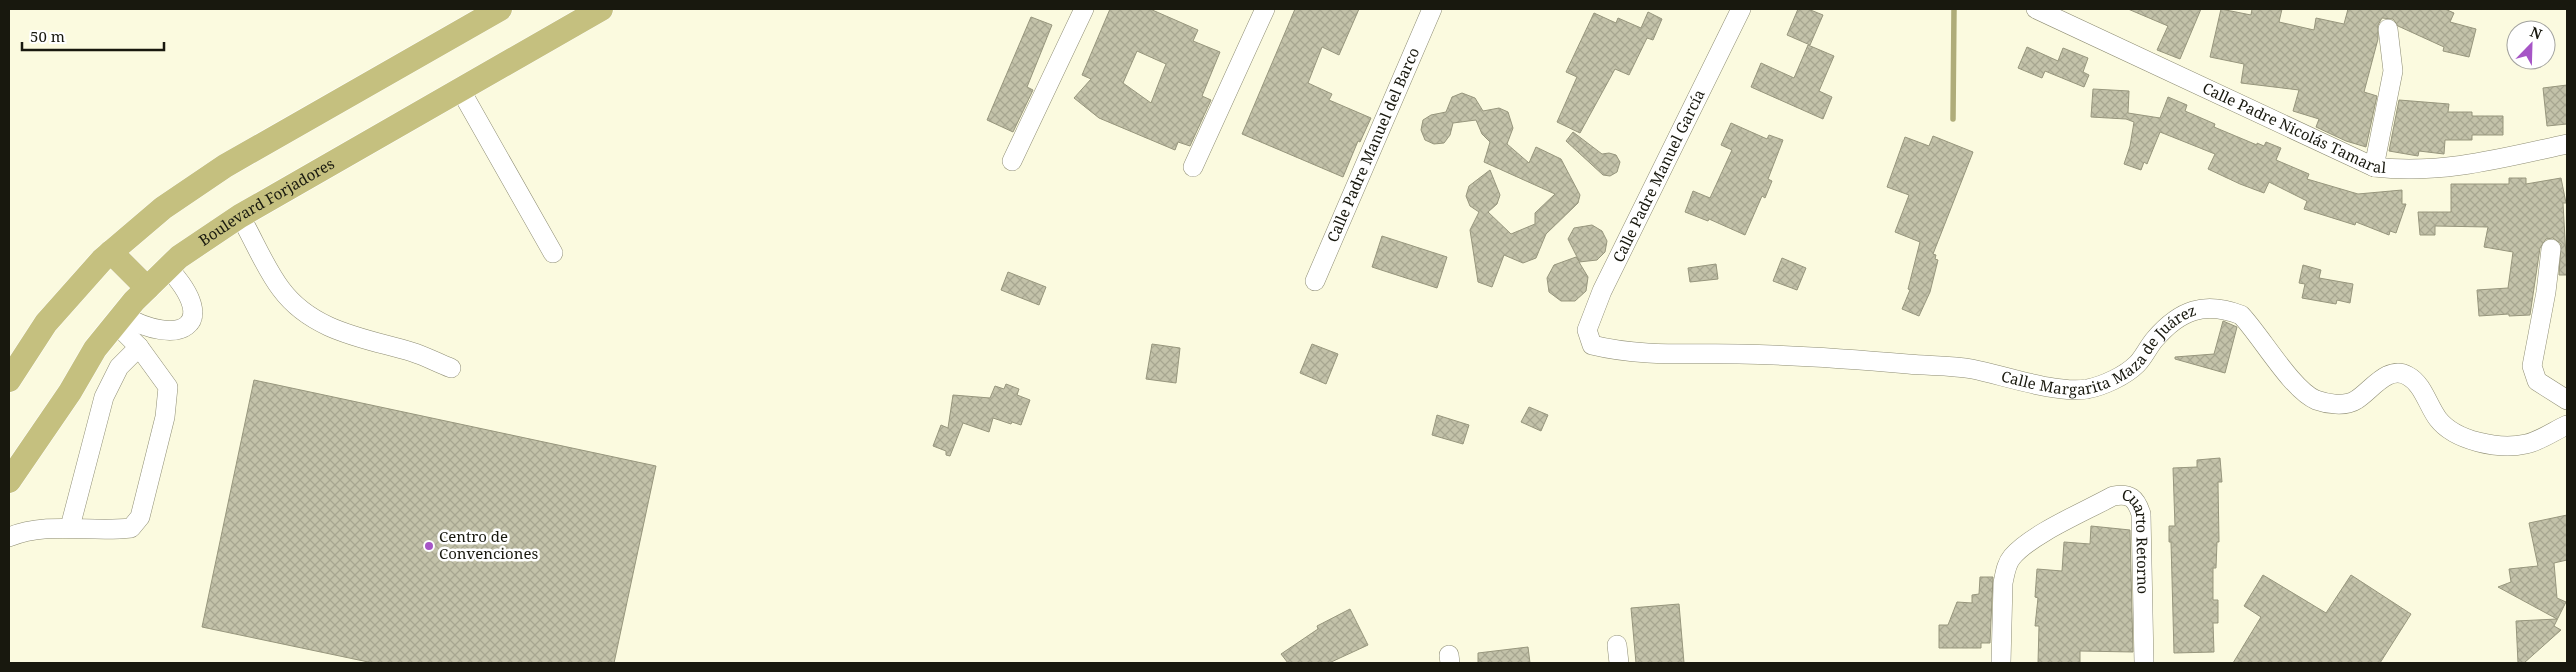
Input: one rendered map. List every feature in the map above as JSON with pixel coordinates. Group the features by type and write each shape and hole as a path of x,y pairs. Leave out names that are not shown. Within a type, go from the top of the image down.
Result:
{"main road":[{"path":"9,380 46,323 111,252 163,208 225,166 500,9"},
{"name":"Boulevard Forjadores","path":"9,481 70,392 95,349 147,288 179,257 240,216 600,9"},
{"path":"111,252 147,288"}],"street":[{"path":"1012,161 1084,9"},
{"path":"1193,167 1265,9"},
{"name":"Calle Padre Manuel del Barco","path":"1315,281 1432,9"},
{"name":"Calle Padre Manuel García","path":"1592,345 1587,330 1602,291 1741,9"},
{"name":"Calle Padre Nicolás Tamaral","path":"2036,9 2374,167 2404,170 2441,169 2480,164 2567,144"},
{"path":"2374,167 2393,71 2388,29"},
{"path":"460,89 553,253"},
{"path":"240,216 280,289 297,307 318,323 367,341 414,352 451,368"},
{"path":"2551,250 2546,292 2532,366 2538,380 2567,400"},
{"path":"119,320 163,331 178,331 187,326 192,318 194,309 191,298 168,268"},
{"name":"Calle Margarita Maza de Juárez","path":"1592,345 1611,350 1666,355 1813,356 1969,368 2050,387 2086,389 2115,379 2137,364 2155,339 2181,315 2206,307 2226,310 2241,315 2301,390 2316,400 2336,405 2356,401 2376,383 2392,374 2403,374 2417,383 2438,420 2452,432 2468,440 2486,444 2526,444 2567,425"},
{"path":"9,537 40,528 70,527 110,530 131,528 140,517 168,400 168,387 119,320"},
{"path":"70,527 104,397 119,367 138,347"},
{"name":"Cuarto Retorno","path":"2001,663 2005,571 2012,558 2026,544 2113,496 2131,497 2138,502 2141,514 2144,663"}],"building":[{"path":"1110,9 1150,9 1198,30 1193,41 1220,52 1202,96 1211,100 1190,146 1178,142 1175,150 1099,118 1074,98 1091,79 1082,75","holes":["1137,51 1166,64 1151,103 1123,83"]},
{"path":"1295,9 1359,9 1339,55 1322,47 1308,83 1332,94 1329,100 1371,118 1360,142 1358,141 1343,177 1242,134"},
{"path":"1798,9 1808,9 1823,15 1810,45 1787,35"},
{"path":"2128,9 2201,9 2180,59 2157,50 2168,26"},
{"path":"2221,9 2251,15 2252,9 2282,9 2279,22 2314,30 2316,18 2344,24 2348,9 2445,9 2454,13 2450,22 2476,29 2469,57 2443,51 2444,47 2398,26 2393,19 2382,18 2378,25 2378,39 2364,92 2377,96 2366,147 2346,141 2316,127 2319,119 2293,111 2299,90 2241,83 2244,64 2210,57"},
{"path":"1648,12 1662,19 1653,40 1647,38 1629,75 1615,69 1580,133 1557,122 1577,77 1566,72 1594,13 1616,23 1618,18 1641,28"},
{"path":"1031,17 1052,25 1027,87 1033,90 1013,132 987,120"},
{"path":"1808,45 1834,56 1819,91 1832,97 1823,119 1751,87 1761,63 1794,78"},
{"path":"2027,47 2058,61 2063,48 2088,58 2083,72 2089,75 2084,87 2045,71 2042,78 2018,68"},
{"path":"2567,85 2567,124 2547,126 2543,88"},
{"path":"2093,89 2129,91 2128,113 2160,118 2168,97 2187,105 2185,111 2215,124 2214,127 2257,145 2257,143 2264,146 2266,142 2281,148 2276,160 2309,174 2307,179 2358,194 2402,190 2402,204 2406,204 2396,233 2390,231 2389,235 2356,222 2355,225 2304,209 2307,201 2269,182 2264,193 2240,184 2208,169 2215,154 2160,132 2147,164 2144,162 2141,170 2124,164 2130,146 2134,122 2126,119 2091,117"},
{"path":"1462,93 1475,98 1483,111 1499,108 1508,112 1513,128 1507,144 1529,163 1536,147 1561,159 1580,195 1578,203 1546,234 1536,258 1523,263 1504,255 1492,287 1478,282 1470,230 1479,212 1470,206 1466,196 1469,186 1490,170 1500,195 1497,204 1488,212 1511,234 1535,224 1535,213 1555,194 1484,162 1490,142 1482,134 1476,120 1453,123 1450,135 1444,143 1434,144 1425,140 1421,130 1423,120 1431,115 1446,112 1452,97"},
{"path":"2399,100 2449,104 2448,112 2472,112 2472,116 2503,116 2503,135 2472,135 2472,140 2445,140 2444,154 2419,151 2418,156 2389,151"},
{"path":"1731,123 1767,139 1769,135 1783,140 1768,179 1772,181 1765,198 1762,196 1745,235 1709,219 1708,221 1685,212 1693,191 1710,198 1732,150 1721,145"},
{"path":"1573,132 1602,154 1616,155 1620,162 1617,172 1610,176 1603,175 1566,141"},
{"path":"1933,136 1973,152 1933,254 1936,255 1935,259 1938,260 1930,292 1919,316 1902,309 1910,290 1908,289 1920,242 1895,232 1909,195 1887,187 1905,137 1929,146"},
{"path":"2509,178 2526,178 2526,184 2561,178 2566,203 2563,203 2567,275 2559,275 2561,244 2553,238 2546,239 2540,248 2530,315 2479,316 2477,290 2508,288 2513,252 2484,247 2488,227 2435,226 2435,235 2420,235 2418,212 2451,212 2451,184 2509,184"},
{"path":"1592,225 1602,231 1607,241 1605,252 1597,260 1579,262 1588,277 1586,291 1575,301 1561,301 1549,292 1547,278 1554,265 1576,257 1579,261 1568,239 1574,228"},
{"path":"1382,236 1447,257 1437,288 1372,267"},
{"path":"1782,258 1806,268 1797,290 1773,281"},
{"path":"1716,264 1718,279 1690,282 1688,268"},
{"path":"2303,265 2321,270 2319,278 2353,284 2350,303 2337,300 2336,304 2302,298 2305,284 2299,283"},
{"path":"1008,272 1046,287 1039,305 1001,290"},
{"path":"2223,321 2237,327 2225,373 2175,359 2175,357 2214,354"},
{"path":"1152,344 1180,348 1176,383 1146,379"},
{"path":"1312,344 1338,354 1326,384 1300,373"},
{"name":"Centro de Convenciones","path":"254,380 656,466 614,663 373,663 202,627"},
{"path":"1006,384 1019,389 1017,395 1030,400 1021,425 993,418 989,432 963,423 950,456 946,455 946,451 933,446 941,425 948,428 953,395 990,398 995,386 1004,389"},
{"path":"1529,407 1548,415 1541,431 1521,422"},
{"path":"1437,415 1469,425 1463,444 1432,435"},
{"path":"2220,458 2222,482 2218,482 2219,542 2217,542 2216,568 2213,568 2213,600 2218,600 2218,623 2213,623 2214,652 2174,653 2171,542 2169,542 2169,526 2175,526 2173,468 2197,467 2197,460"},
{"path":"2567,515 2567,560 2554,563 2557,598 2566,602 2554,626 2561,630 2524,663 2518,663 2516,621 2557,619 2498,587 2511,582 2509,569 2538,566 2529,523"},
{"path":"2091,526 2130,530 2133,652 2080,651 2080,663 2038,663 2039,626 2035,626 2038,598 2035,597 2037,569 2062,571 2064,542 2090,544"},
{"path":"2263,575 2326,613 2351,575 2411,614 2380,663 2233,663 2261,617 2244,606"},
{"path":"1980,577 1993,577 1990,643 1981,643 1981,648 1939,648 1939,625 1948,625 1957,602 1972,603 1972,595 1979,594"},
{"path":"1679,604 1684,663 1636,663 1631,608"},
{"path":"1350,609 1368,645 1329,663 1288,663 1281,654 1318,629 1317,626"},
{"path":"1528,647 1530,663 1478,663 1478,653"}],"waterway":[{"path":"1953,119 1954,9"}],"place":[{"name":"Centro de Convenciones","path":"429,546"}]}
